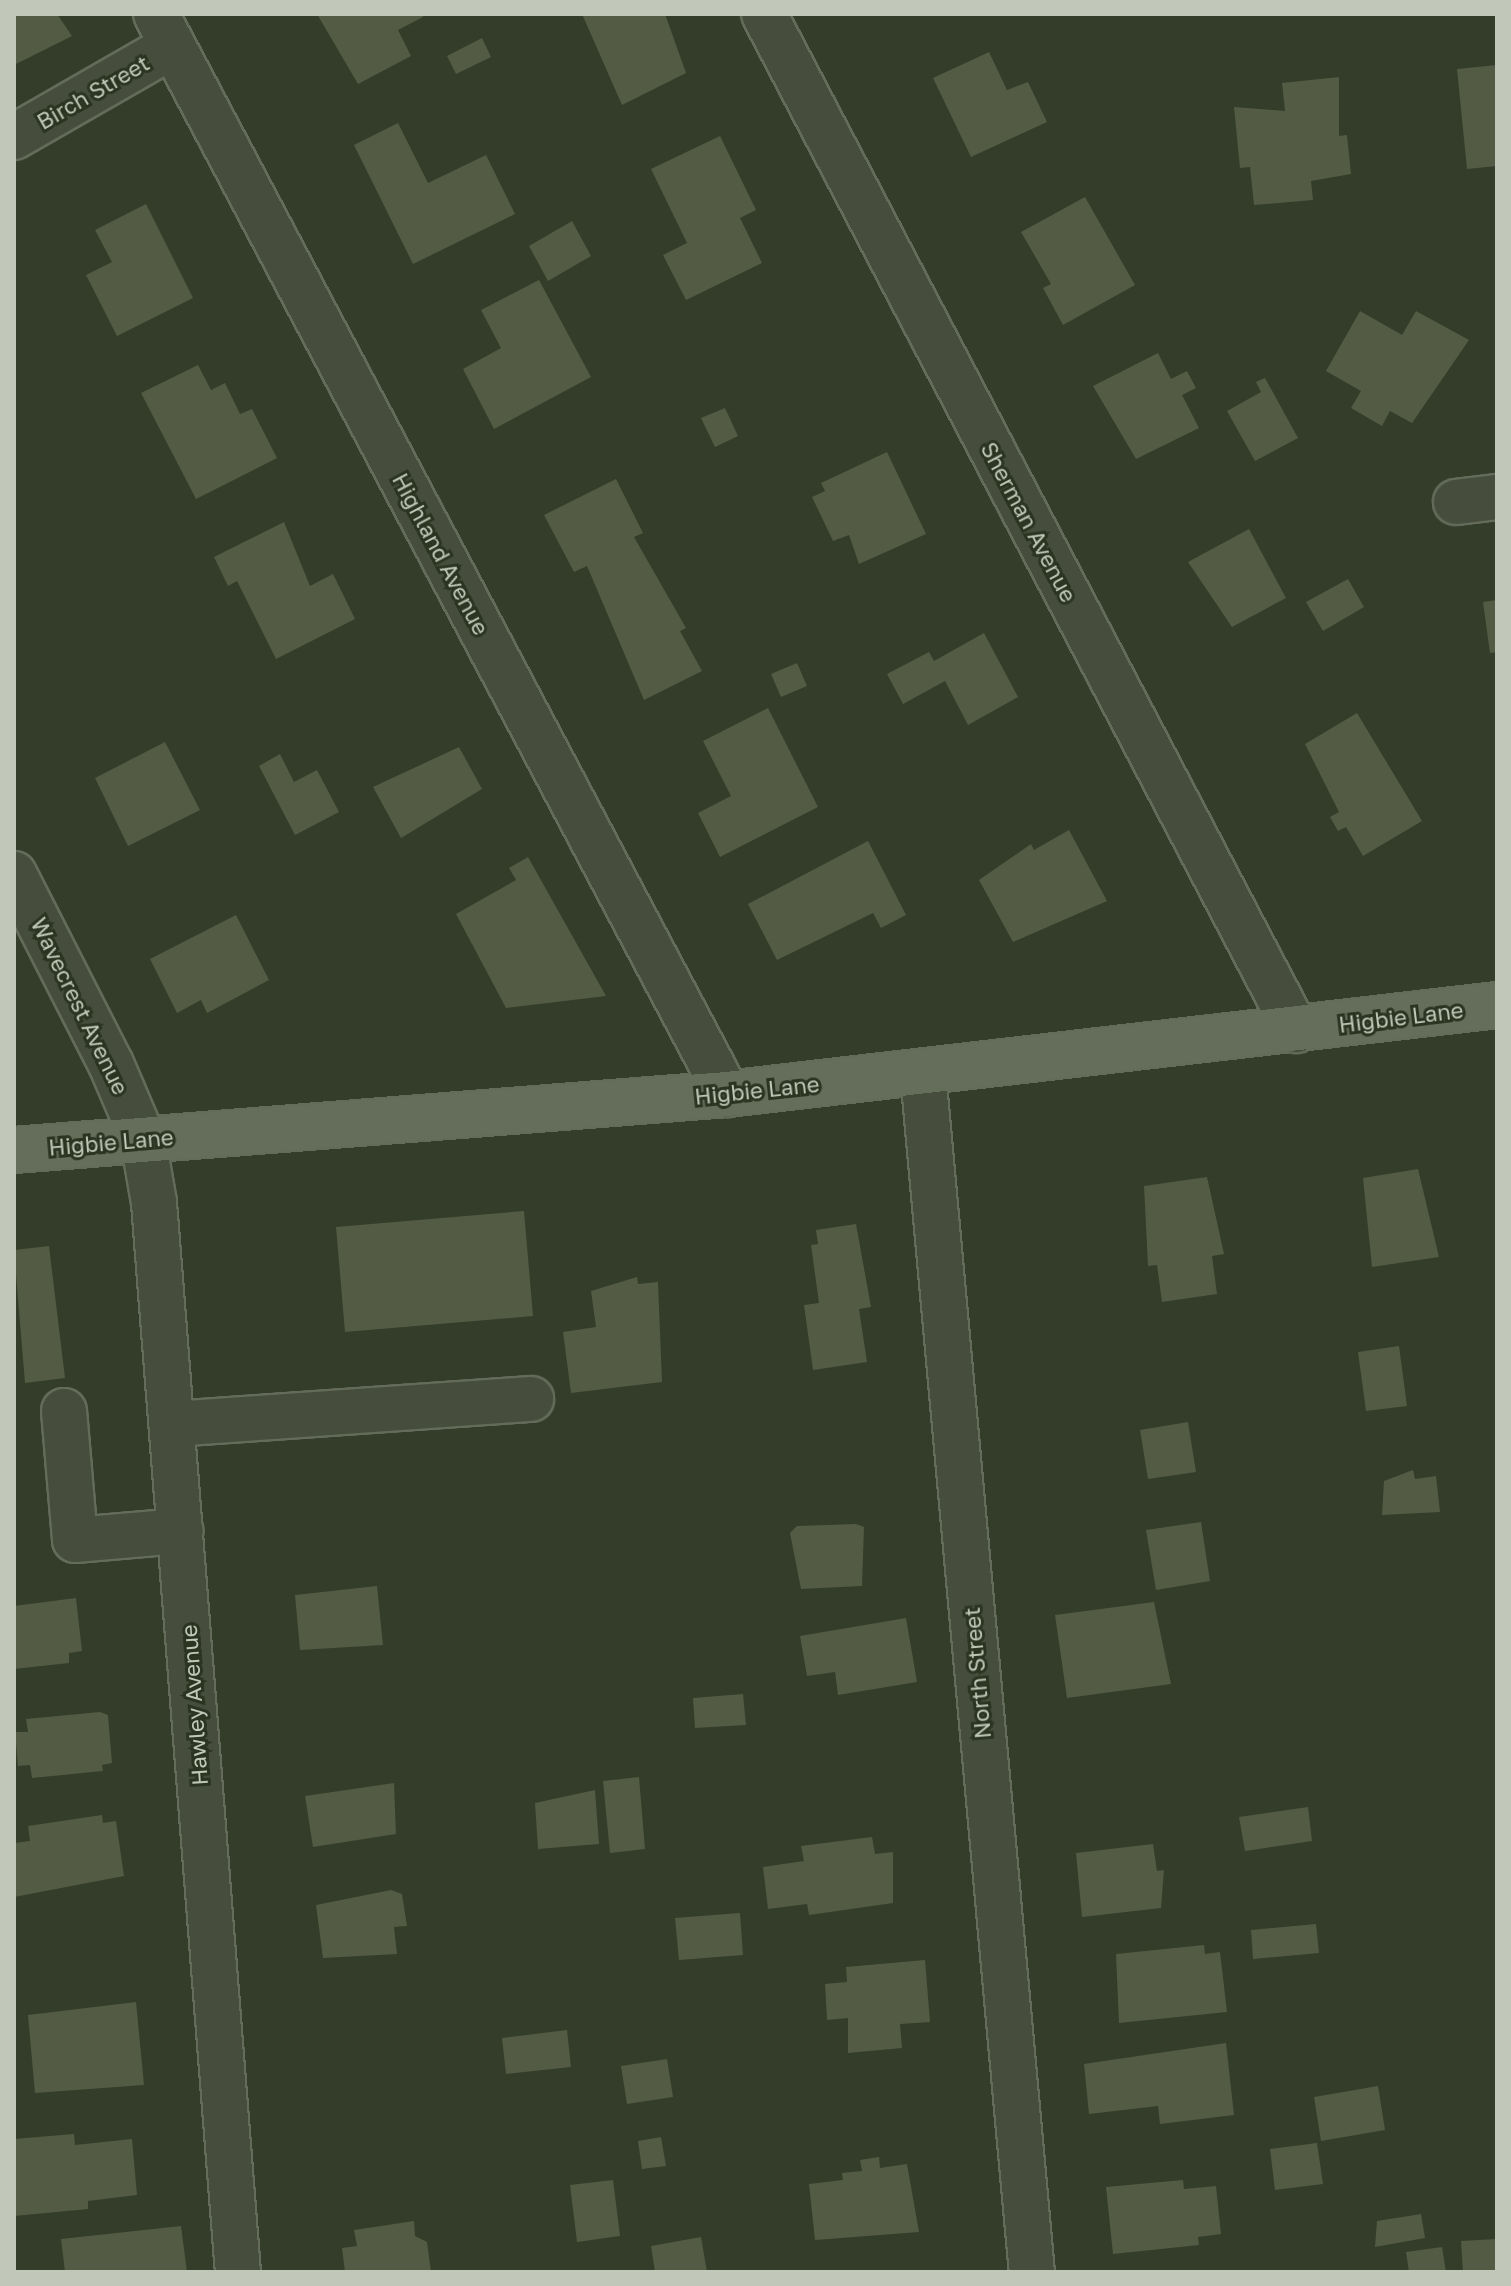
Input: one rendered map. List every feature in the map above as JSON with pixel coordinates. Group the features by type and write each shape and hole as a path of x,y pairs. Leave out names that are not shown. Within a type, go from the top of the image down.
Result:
{"main road":[{"name":"Higbie Lane","path":"14,1150 727,1094 1497,1005"}],"street":[{"name":"Sherman Avenue","path":"764,14 1296,1030"},
{"name":"Birch Street","path":"14,137 164,30"},
{"name":"Highland Avenue","path":"164,30 727,1094"},
{"name":"Wavecrest Avenue","path":"14,874 98,1034 143,1139"},
{"name":"North Street","path":"923,1073 1032,2272"},
{"name":"Hawley Avenue","path":"143,1139 173,1424 238,2272"},
{"path":"173,1424 531,1399"},
{"path":"64,1411 75,1540 181,1531"}],"building":[{"path":"14,14 57,14 72,36 14,65"},
{"path":"317,14 422,14 423,17 398,30 411,56 358,84"},
{"path":"582,14 665,14 686,73 622,105"},
{"path":"482,38 491,57 456,74 447,56"},
{"path":"989,52 1007,90 1028,82 1047,122 971,157 933,78"},
{"path":"1497,65 1497,166 1467,169 1457,69"},
{"path":"1339,77 1339,136 1347,135 1351,174 1311,181 1313,200 1254,205 1250,167 1240,168 1234,107 1285,111 1282,83"},
{"path":"398,123 428,183 486,155 515,214 413,264 354,145"},
{"path":"720,136 756,210 740,218 762,263 686,300 663,255 687,243 651,169"},
{"path":"1085,197 1135,285 1063,325 1043,288 1051,284 1021,232"},
{"path":"146,204 193,298 117,336 86,275 112,262 95,230"},
{"path":"572,221 591,256 548,281 529,246"},
{"path":"539,280 591,377 494,429 463,369 501,348 481,310"},
{"path":"1360,311 1402,335 1416,311 1469,340 1412,423 1390,411 1382,426 1351,408 1361,391 1326,371"},
{"path":"1158,353 1171,379 1187,371 1196,388 1182,395 1199,428 1136,459 1093,386"},
{"path":"198,365 211,390 225,383 240,414 252,409 277,458 196,499 141,393"},
{"path":"1265,378 1298,438 1255,461 1227,411 1261,392 1256,382"},
{"path":"725,408 738,436 715,447 701,418"},
{"path":"887,452 926,534 859,564 849,535 833,541 812,497 825,491 821,483"},
{"path":"616,479 643,533 634,537 686,628 680,631 702,671 644,700 587,566 574,572 544,515"},
{"path":"284,522 310,586 333,574 355,619 276,659 237,581 228,586 214,557"},
{"path":"1249,529 1286,598 1232,627 1188,562"},
{"path":"1348,579 1364,607 1323,631 1306,602"},
{"path":"1497,600 1497,652 1490,653 1483,602"},
{"path":"984,633 1018,697 968,725 945,681 903,704 887,674 929,652 934,661"},
{"path":"797,663 807,686 781,697 771,674"},
{"path":"768,708 818,807 720,857 698,813 731,796 703,741"},
{"path":"1357,713 1422,821 1363,856 1346,827 1338,831 1330,817 1339,812 1305,744"},
{"path":"165,742 200,810 128,846 95,778"},
{"path":"459,747 482,789 401,838 373,787"},
{"path":"280,754 294,782 317,770 339,812 295,835 259,766"},
{"path":"1069,830 1107,901 1013,942 979,880 1031,844 1034,850"},
{"path":"868,841 906,915 881,928 873,913 777,960 748,904"},
{"path":"528,857 606,996 506,1008 456,914 516,880 509,868"},
{"path":"236,915 269,980 207,1013 201,1000 177,1013 150,959"},
{"path":"1418,1169 1439,1257 1372,1267 1363,1178"},
{"path":"1207,1177 1224,1254 1212,1256 1217,1294 1162,1302 1157,1265 1148,1266 1144,1186"},
{"path":"524,1211 533,1316 345,1332 336,1227"},
{"path":"856,1224 871,1307 859,1309 867,1362 813,1370 804,1305 819,1303 811,1245 818,1244 816,1230"},
{"path":"49,1246 65,1378 25,1383 14,1250"},
{"path":"637,1277 638,1284 658,1282 662,1382 571,1393 563,1332 596,1327 591,1291"},
{"path":"1399,1346 1407,1406 1366,1411 1358,1352"},
{"path":"1188,1422 1196,1472 1148,1479 1140,1430"},
{"path":"1413,1470 1415,1479 1436,1476 1440,1512 1382,1515 1384,1481"},
{"path":"1201,1522 1210,1581 1156,1590 1146,1530"},
{"path":"856,1524 864,1527 862,1586 801,1589 790,1533 797,1526"},
{"path":"377,1586 383,1645 300,1650 295,1595"},
{"path":"76,1598 82,1651 69,1653 69,1663 14,1669 14,1606"},
{"path":"1154,1602 1171,1684 1067,1698 1055,1615"},
{"path":"906,1618 917,1682 838,1695 835,1672 807,1676 800,1636"},
{"path":"743,1694 746,1725 695,1728 693,1698"},
{"path":"100,1712 108,1715 112,1763 102,1765 103,1771 32,1778 30,1765 18,1766 15,1732 28,1732 26,1719"},
{"path":"639,1777 645,1849 610,1853 603,1781"},
{"path":"394,1783 396,1834 313,1847 305,1796"},
{"path":"595,1790 599,1844 538,1849 535,1803"},
{"path":"1308,1807 1312,1841 1245,1851 1239,1817"},
{"path":"102,1815 103,1823 116,1821 124,1876 14,1897 14,1843 30,1841 28,1826"},
{"path":"872,1837 875,1854 893,1852 893,1903 809,1915 807,1904 768,1909 763,1867 804,1861 801,1846"},
{"path":"1153,1844 1157,1871 1164,1870 1161,1908 1082,1917 1076,1853"},
{"path":"391,1890 402,1894 407,1926 394,1927 397,1954 323,1958 316,1905"},
{"path":"740,1913 743,1955 679,1960 675,1918"},
{"path":"1316,1924 1319,1953 1253,1959 1251,1930"},
{"path":"1204,1945 1205,1954 1220,1952 1227,2012 1119,2023 1116,1954"},
{"path":"925,1960 930,2022 900,2024 902,2048 848,2053 848,2018 827,2020 825,1984 847,1982 846,1967"},
{"path":"136,2002 144,2085 35,2093 28,2015"},
{"path":"567,2030 571,2067 506,2074 502,2038"},
{"path":"1226,2043 1234,2115 1160,2124 1158,2106 1089,2114 1084,2064"},
{"path":"667,2059 673,2097 627,2104 621,2066"},
{"path":"1378,2086 1385,2130 1321,2141 1314,2097"},
{"path":"74,2134 75,2145 132,2139 137,2195 88,2201 88,2209 14,2216 14,2139"},
{"path":"661,2137 666,2166 642,2169 638,2141"},
{"path":"1317,2143 1323,2184 1275,2190 1270,2149"},
{"path":"879,2157 880,2168 907,2164 919,2232 815,2240 809,2184 843,2180 842,2173 862,2171 860,2160"},
{"path":"613,2180 620,2236 577,2242 570,2185"},
{"path":"1183,2180 1184,2189 1216,2186 1221,2234 1198,2237 1199,2245 1113,2254 1106,2187"},
{"path":"1421,2214 1425,2238 1375,2247 1377,2221"},
{"path":"414,2221 415,2236 427,2242 431,2272 345,2272 342,2248 357,2246 354,2230"},
{"path":"181,2226 187,2272 65,2272 61,2239"},
{"path":"701,2237 707,2272 655,2272 651,2246"},
{"path":"1497,2239 1497,2272 1463,2272 1461,2241"},
{"path":"1442,2247 1446,2272 1409,2272 1406,2252"}]}
